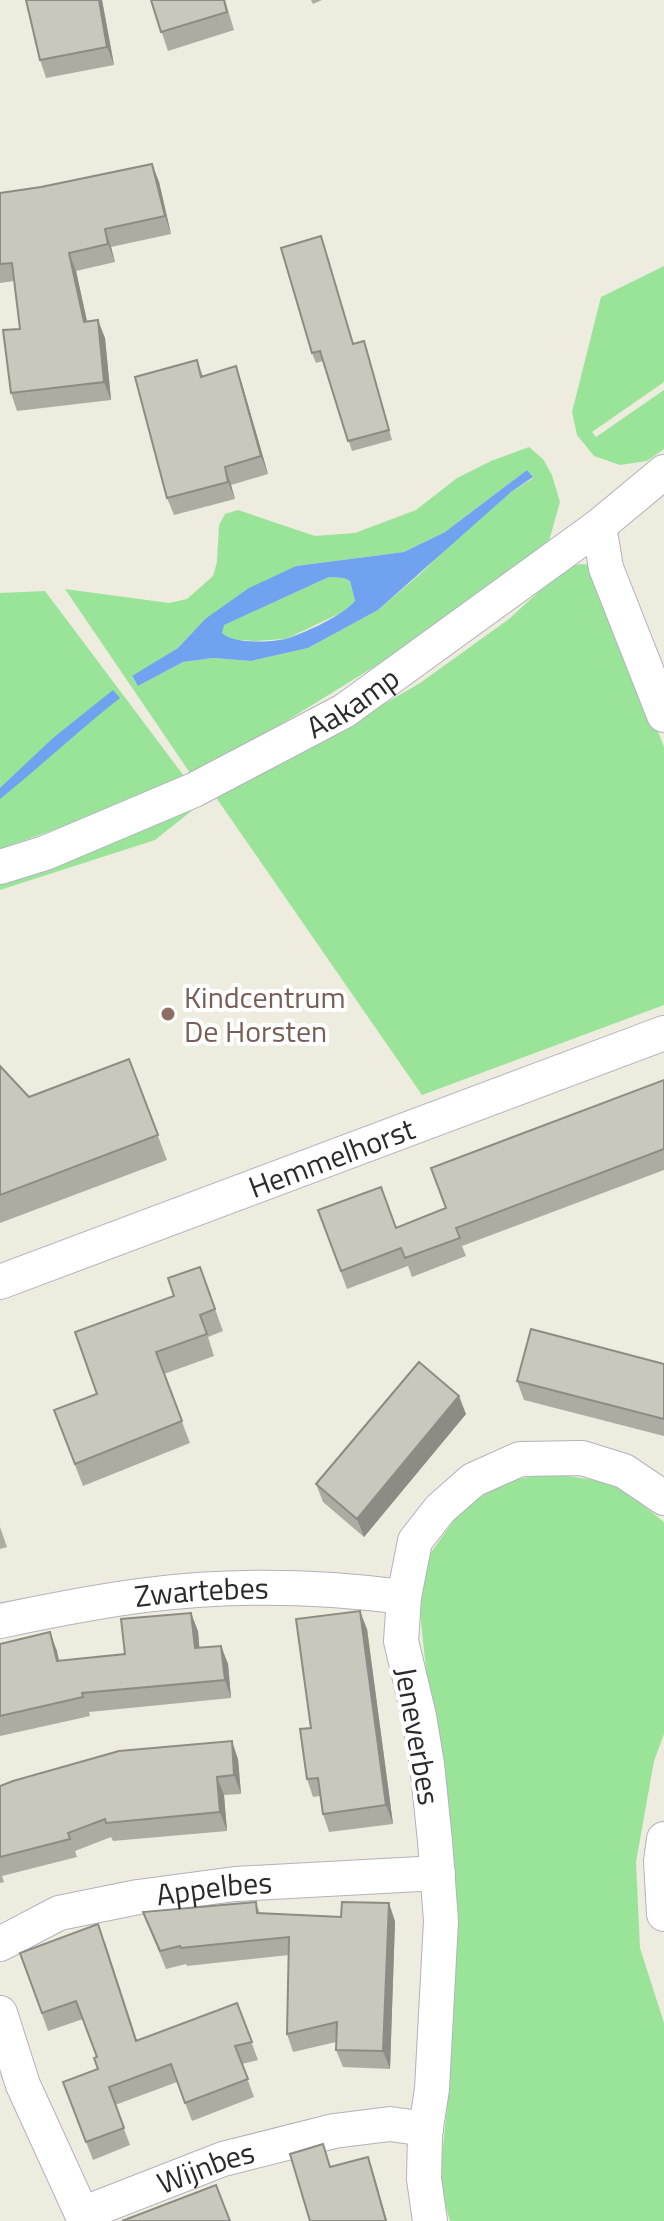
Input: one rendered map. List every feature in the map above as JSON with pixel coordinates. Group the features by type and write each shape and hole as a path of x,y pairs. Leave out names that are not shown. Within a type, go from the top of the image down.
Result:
{"street":[{"name":"Aakamp","path":"0,867 45,853 194,790 344,711 599,526 664,472"},
{"path":"599,526 606,568 664,715"},
{"name":"Hemmelhorst","path":"0,1282 664,1033"},
{"name":"Jeneverbes","path":"430,2221 424,2179 441,1921 427,1764 401,1641 404,1597 415,1541 440,1509 473,1480 520,1459 582,1458 624,1471 664,1498"},
{"name":"Zwartebes","path":"0,1621 70,1606 147,1595 250,1587 351,1590 404,1597"},
{"path":"664,1839 661,1861 664,1914"},
{"name":"Appelbes","path":"0,1944 59,1913 138,1897 235,1884 438,1873"},
{"name":"Wijnbes","path":"0,2013 23,2085 82,2214 223,2159 320,2135 390,2124 426,2129"}],"green space":[{"path":"664,266 664,382 592,432 596,437 664,390 664,449 647,461 620,465 594,456 577,435 572,412 601,297"},
{"path":"529,447 543,459 552,475 560,502 549,541 447,622 231,755 190,773 65,589 169,603 187,599 213,576 219,525 225,514 238,510 315,536 355,533 416,510 457,478","holes":["527,470 533,478 511,492 378,610 308,648 251,661 213,658 183,662 138,686 132,677 178,648 205,619 296,566 404,552 445,532"]},
{"path":"591,565 598,575 664,747 664,1005 422,1095 215,796 281,764 420,683 509,619 566,567"},
{"path":"329,577 350,581 355,601 347,610 286,639 228,639 222,633 223,625"},
{"path":"45,591 184,776 82,820 0,849 0,593"},
{"path":"199,805 155,840 0,890 0,883"},
{"path":"554,1474 615,1483 664,1522 664,1734 654,1761 636,1862 640,1948 664,2023 664,2221 450,2221 439,2183 447,2108 454,1931 418,1594 427,1558 462,1509 507,1480"}],"water":[{"path":"527,470 533,477 511,492 378,610 308,648 251,661 213,658 183,662 138,686 132,676 178,648 205,619 249,588 296,566 404,552 445,532","holes":["329,577 350,581 355,601 306,631 282,640 264,642 244,641 222,633 224,625"]},
{"path":"113,690 120,698 0,799 0,788 53,738"}],"building":[{"path":"26,0 99,0 107,47 40,60"},
{"path":"151,0 224,0 227,12 161,32"},
{"path":"152,164 165,216 105,229 108,244 69,253 84,322 98,320 104,382 11,393 3,330 20,329 12,263 0,264 0,193"},
{"path":"321,236 353,344 364,341 389,430 348,441 320,351 312,353 281,248"},
{"path":"197,360 201,377 236,366 261,456 225,467 228,482 167,498 135,377"},
{"path":"129,1059 158,1135 0,1195 0,1066 29,1097"},
{"path":"664,1080 664,1149 456,1228 460,1238 405,1258 401,1248 341,1271 318,1210 381,1187 396,1228 446,1208 431,1168"},
{"path":"200,1267 215,1309 200,1315 207,1334 156,1352 182,1421 75,1464 54,1410 97,1394 75,1332 174,1296 168,1278"},
{"path":"531,1329 664,1364 664,1419 517,1381"},
{"path":"419,1362 459,1396 357,1519 316,1484"},
{"path":"360,1611 386,1805 323,1814 318,1778 307,1779 300,1729 311,1728 296,1619"},
{"path":"191,1613 195,1648 221,1646 225,1680 82,1693 83,1697 0,1716 0,1644 50,1632 57,1661 125,1654 121,1619"},
{"path":"232,1741 234,1775 217,1777 220,1812 106,1823 105,1819 68,1833 70,1839 0,1857 0,1786 119,1751"},
{"path":"256,1902 257,1913 341,1917 342,1902 389,1903 383,2051 336,2050 337,2022 287,2034 289,1937 180,1946 160,1951 143,1912"},
{"path":"98,1924 136,2041 237,2003 252,2042 235,2046 248,2079 185,2103 171,2064 109,2087 124,2128 86,2142 63,2082 98,2069 94,2058 97,2057 76,2001 42,2013 20,1953"},
{"path":"323,2144 330,2167 368,2157 386,2221 310,2221 290,2154"},
{"path":"216,2185 230,2221 122,2221"}],"place":[{"name":"Kindcentrum De Horsten","path":"168,1014"}]}
